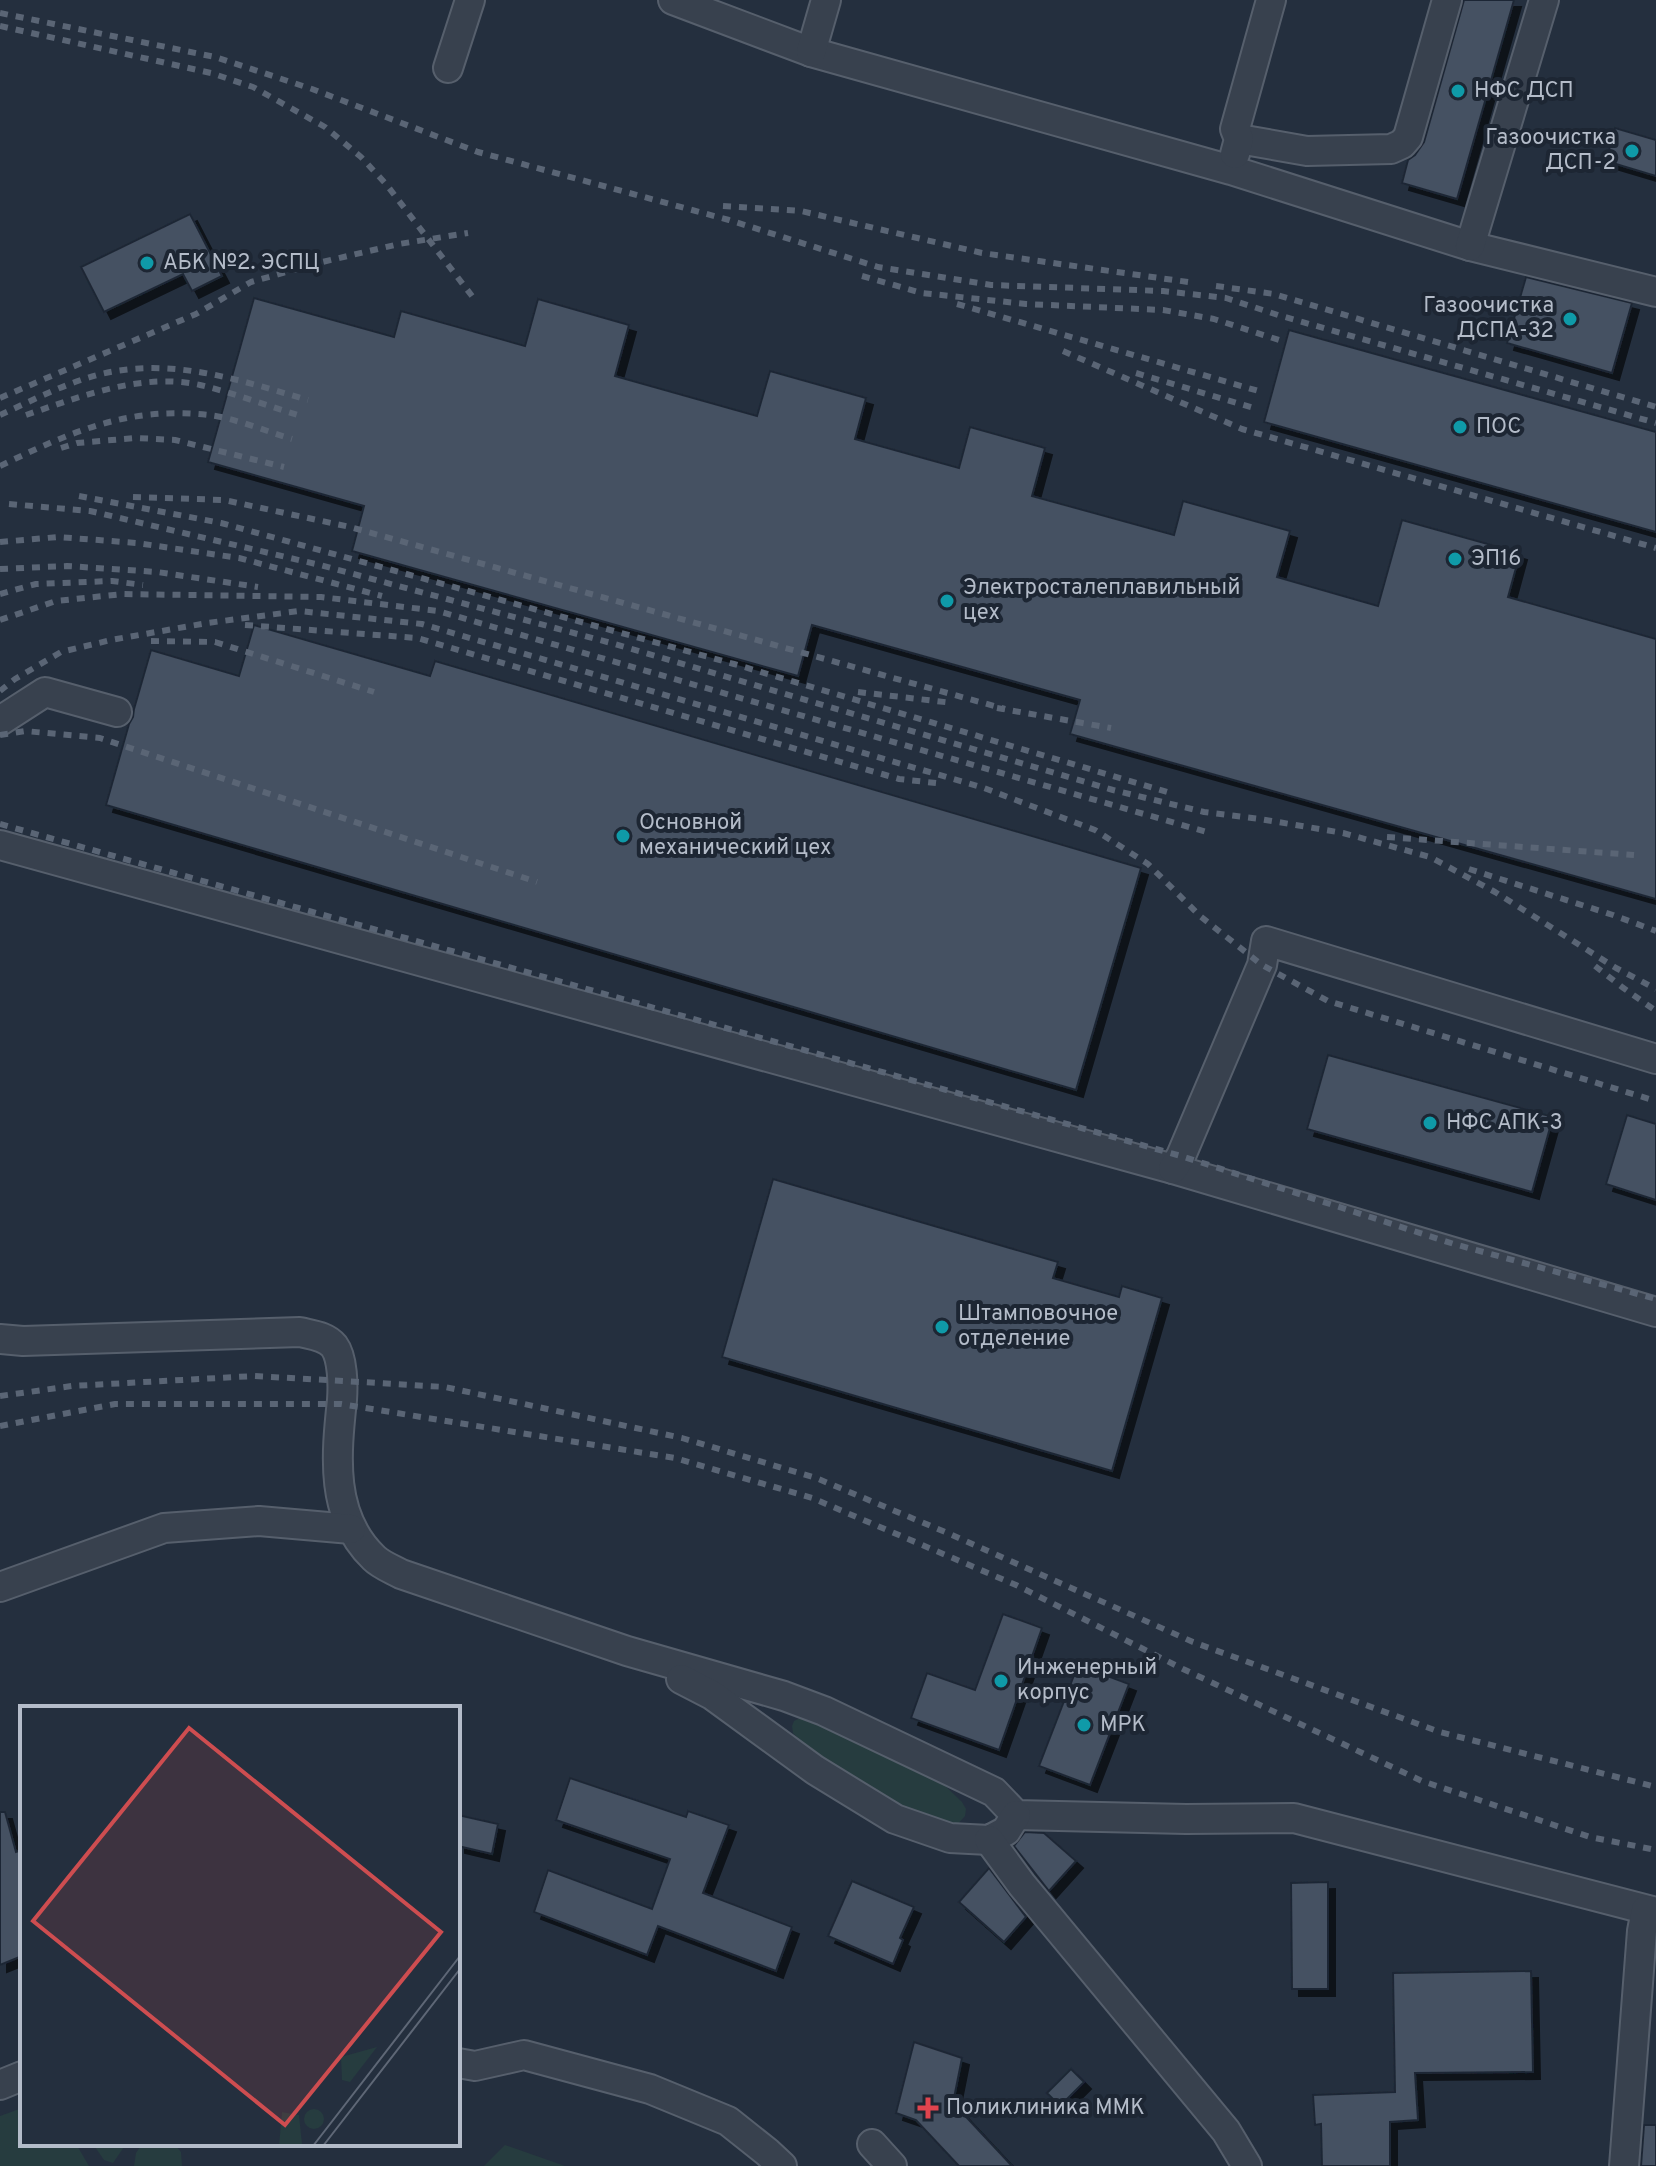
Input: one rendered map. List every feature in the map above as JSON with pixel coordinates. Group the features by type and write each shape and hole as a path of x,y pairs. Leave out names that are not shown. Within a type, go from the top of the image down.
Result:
{"lane":[{"path":"448,68 470,0"},
{"path":"673,0 811,52 1231,170 1470,246 1656,292"},
{"path":"811,52 826,0"},
{"path":"1231,170 1239,139 1235,129 1271,0"},
{"path":"1239,139 1307,151 1391,149 1402,144 1408,137 1447,0"},
{"path":"1470,246 1544,0"},
{"path":"0,721 45,692 117,712"},
{"path":"0,845 1173,1169 1656,1312"},
{"path":"1173,1169 1262,965 1266,941 1656,1059"},
{"path":"0,1339 23,1341 300,1332 322,1337 336,1347 344,1381 337,1472 341,1499 351,1529 375,1560 401,1574 627,1651 784,1696 824,1711 994,1792 1016,1815 1294,1818 1651,1911 1642,1931 1624,2166"},
{"path":"0,1587 164,1528 259,1521 351,1529"},
{"path":"627,1651 712,1695 815,1770 895,1819 950,1838 989,1840 1006,1831 1016,1815"},
{"path":"763,1732 774,1705 784,1696"},
{"path":"824,1711 878,1715"},
{"path":"989,1840 1022,1885 1226,2131 1247,2166"},
{"path":"460,2063 475,2066 524,2055 650,2089 728,2121 782,2166"},
{"path":"0,2085 20,2077"},
{"path":"872,2144 892,2166"}],"green space":[{"path":"800,1718 940,1781 962,1802 966,1809 965,1816 955,1827 900,1809 812,1752 793,1733 794,1721"},
{"path":"20,2109 20,2146 77,2146 89,2166 0,2166 0,2116"},
{"path":"505,2145 565,2166 484,2166"},
{"path":"94,2146 125,2146 113,2163 104,2160"},
{"path":"141,2146 176,2146 181,2152 182,2166 134,2166"}],"building":[{"name":"НФС ДСП","path":"1464,0 1514,0 1457,199 1402,183 1408,160 1424,142"},
{"name":"Газоочистка ДСП-2","path":"1615,128 1656,140 1656,176 1606,161"},
{"name":"АБК №2. ЭСПЦ","path":"190,214 222,276 192,291 183,274 104,312 81,267"},
{"name":"Газоочистка ДСПА-32","path":"1526,277 1632,303 1612,373 1507,343"},
{"name":"Электросталеплавильный цех","path":"254,298 394,337 401,311 525,346 538,299 629,325 615,376 757,416 770,371 866,398 855,439 959,468 970,427 1045,448 1032,496 1174,535 1183,501 1290,531 1277,577 1378,606 1402,520 1520,553 1508,597 1656,639 1656,899 1070,734 1080,700 812,625 798,676 352,551 364,506 208,462"},
{"name":"ПОС","path":"1289,330 1656,432 1656,532 1264,422"},
{"name":"Основной механический цех","path":"254,625 430,676 435,661 1141,868 1076,1090 106,805 151,650 239,676"},
{"name":"НФС АПК-3","path":"1328,1055 1553,1117 1532,1192 1307,1129"},
{"path":"1627,1115 1656,1124 1656,1200 1606,1184"},
{"name":"Штамповочное отделение","path":"773,1179 1058,1262 1053,1278 1119,1297 1122,1286 1162,1298 1112,1471 722,1357"},
{"name":"Инженерный корпус","path":"1003,1614 1042,1628 999,1750 911,1718 927,1673 975,1690"},
{"name":"МРК","path":"1078,1665 1129,1684 1090,1785 1039,1766"},
{"path":"570,1778 686,1817 688,1811 729,1825 703,1893 792,1927 776,1971 658,1926 647,1955 534,1912 548,1870 652,1909 670,1859 556,1820"},
{"path":"0,1812 5,1812 16,1852 20,1851 20,1957 0,1965"},
{"path":"460,1815 498,1824 492,1854 460,1846"},
{"path":"1025,1832 1044,1833 1076,1861 1049,1891 1014,1846"},
{"path":"989,1868 1026,1917 1004,1942 959,1902"},
{"path":"852,1881 914,1907 900,1938 903,1940 893,1964 828,1936"},
{"path":"1328,1882 1328,1989 1292,1989 1291,1883"},
{"path":"1531,1971 1533,2072 1415,2073 1418,2120 1390,2122 1390,2166 1322,2166 1321,2124 1315,2125 1313,2095 1395,2092 1393,1973"},
{"name":"Поликлиника ММК","path":"914,2042 962,2058 953,2103 1012,2166 959,2166 916,2120 896,2113"},
{"path":"1071,2069 1084,2082 1060,2106 1047,2093"},
{"path":"1644,2125 1656,2125 1656,2166 1641,2166"}],"railway":[{"path":"0,13 215,57 312,89 478,152 729,220 878,267 991,285 1163,291 1226,298 1656,423"},
{"path":"0,26 211,73 253,87 325,127 361,157 386,184 472,296"},
{"path":"723,206 801,211 982,253 1188,282"},
{"path":"0,398 196,314 251,282 399,244 468,233"},
{"path":"862,276 922,293 1026,304 1163,310 1214,319 1279,340"},
{"path":"1216,286 1274,294 1656,407"},
{"path":"957,304 1262,392"},
{"path":"1063,351 1242,429 1656,548"},
{"path":"0,415 97,375 151,368 230,378 308,400"},
{"path":"1136,373 1257,409"},
{"path":"26,415 111,388 178,382 200,385 301,416"},
{"path":"0,466 51,442 101,424 152,414 218,416 292,439"},
{"path":"61,448 77,443 136,438 175,440 284,467"},
{"path":"79,496 221,523 734,664 1174,794"},
{"path":"133,497 224,500 350,527 1005,709"},
{"path":"9,504 90,511 320,565 611,643 1113,790 1204,812 1343,833 1430,857 1495,892 1616,968 1656,989"},
{"path":"0,542 58,537 137,543 239,558 382,596"},
{"path":"0,569 67,566 157,572 258,587"},
{"path":"0,594 36,584 112,581 143,585"},
{"path":"0,620 56,601 123,594 321,597 438,611 1210,833"},
{"path":"0,691 61,652 207,623 299,611 422,624 984,788 1095,830 1148,864 1200,916 1262,965 1328,1001 1656,1101"},
{"path":"245,625 417,638 899,779 936,783"},
{"path":"151,641 215,642 374,692"},
{"path":"858,692 953,703"},
{"path":"997,708 1111,728"},
{"path":"0,735 25,731 100,738 537,882"},
{"path":"0,824 1181,1156 1454,1244 1656,1299"},
{"path":"1387,837 1634,855"},
{"path":"1469,869 1656,931"},
{"path":"1595,966 1656,1011"},
{"path":"0,1396 72,1386 254,1376 445,1387 682,1438 816,1478 1193,1642 1440,1732 1656,1787"},
{"path":"0,1426 115,1404 341,1404 675,1458 812,1498 1016,1585 1183,1669 1422,1781 1590,1837 1656,1850"}],"place":[{"name":"НФС ДСП","path":"1458,91"},
{"name":"Газоочистка ДСП-2","path":"1632,151"},
{"name":"АБК №2. ЭСПЦ","path":"147,263"},
{"name":"Газоочистка ДСПА-32","path":"1570,319"},
{"name":"ПОС","path":"1460,427"},
{"name":"ЭП16","path":"1455,559"},
{"name":"Электросталеплавильный цех","path":"947,601"},
{"name":"Основной механический цех","path":"623,836"},
{"name":"НФС АПК-3","path":"1430,1123"},
{"name":"Штамповочное отделение","path":"942,1327"},
{"name":"Инженерный корпус","path":"1001,1681"},
{"name":"МРК","path":"1084,1725"},
{"name":"Поликлиника ММК","path":"928,2108"}]}
